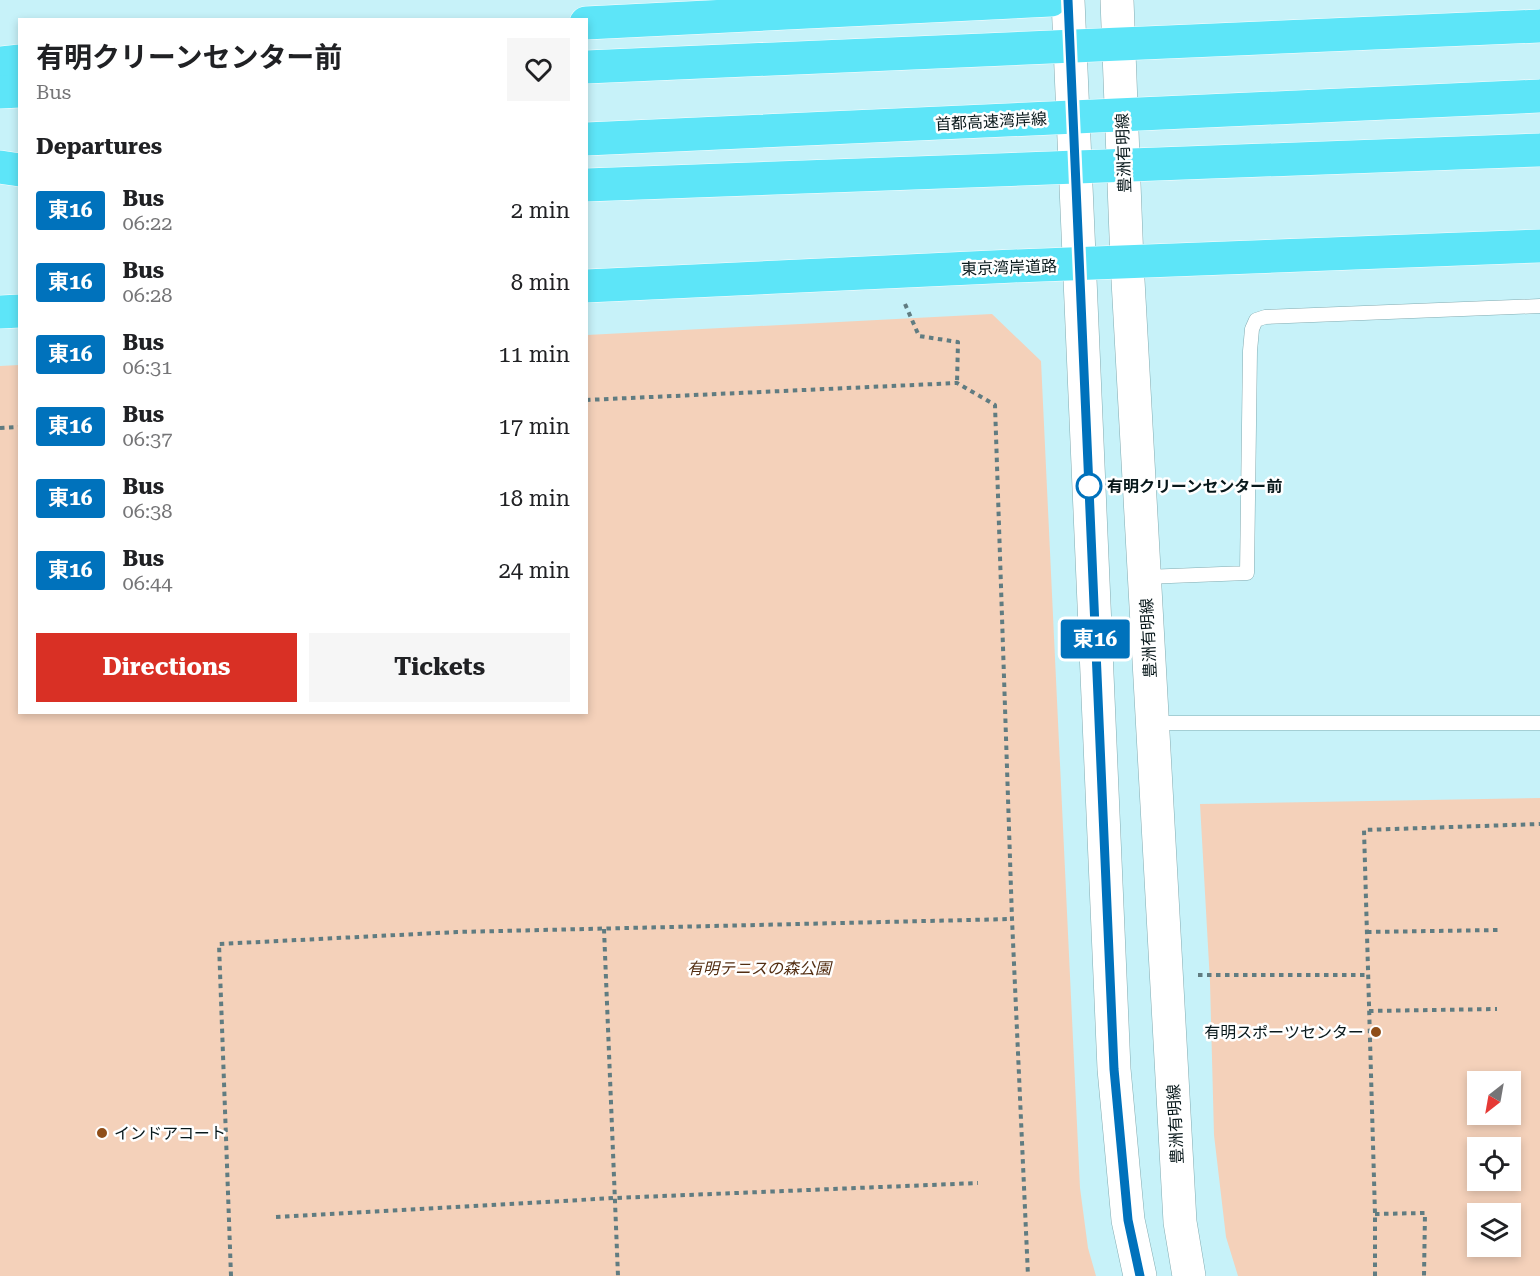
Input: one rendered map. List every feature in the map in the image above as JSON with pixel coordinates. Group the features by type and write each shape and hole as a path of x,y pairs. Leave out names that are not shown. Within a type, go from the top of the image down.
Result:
{"highway":[{"path":"588,23 1051,0"},
{"path":"588,67 1540,26"},
{"path":"0,63 18,61"},
{"path":"0,92 18,91"},
{"name":"首都高速湾岸線","path":"588,139 1540,96"},
{"path":"588,185 1540,150"},
{"path":"0,166 18,164"},
{"path":"0,166 18,170"},
{"name":"東京湾岸道路","path":"588,286 1540,246"},
{"path":"0,312 18,311"}],"main road":[{"path":"1068,0 1114,1069 1128,1220 1140,1276"},
{"name":"豊洲有明線","path":"1117,0 1127,262 1180,1222 1189,1276"}],"lane":[{"path":"1145,577 1247,573 1250,351 1252,329 1256,320 1265,317 1540,306"},
{"path":"1153,723 1540,723"}],"path":[{"path":"904,304 919,336 958,342 957,383"},
{"path":"588,400 957,383 995,405 1012,919 1028,1276"},
{"path":"0,428 18,427"},
{"path":"1375,1276 1364,830 1540,824"},
{"path":"231,1276 219,944 457,932 1012,919"},
{"path":"603,929 618,1276"},
{"path":"1367,932 1499,930"},
{"path":"1191,974 1368,975"},
{"path":"1369,1011 1497,1009"},
{"path":"276,1217 615,1198 978,1183"},
{"path":"1375,1214 1425,1213 1424,1276"}],"green space":[{"name":"有明テニスの森公園","path":"992,314 1041,361 1080,1188 1088,1248 1096,1276 0,1276 0,366 18,365 18,714 588,714 588,335"},
{"name":"有明スポーツセンター","path":"1540,798 1540,1276 1238,1276 1226,1237 1214,1135 1210,982 1200,804"}],"bus line":[{"name":"東16","path":"1068,0 1114,1069 1128,1220 1140,1276"}],"place":[{"name":"有明クリーンセンター前","path":"1089,486"},
{"name":"有明スポーツセンター","path":"1376,1032"},
{"name":"インドアコート","path":"102,1133"}]}
